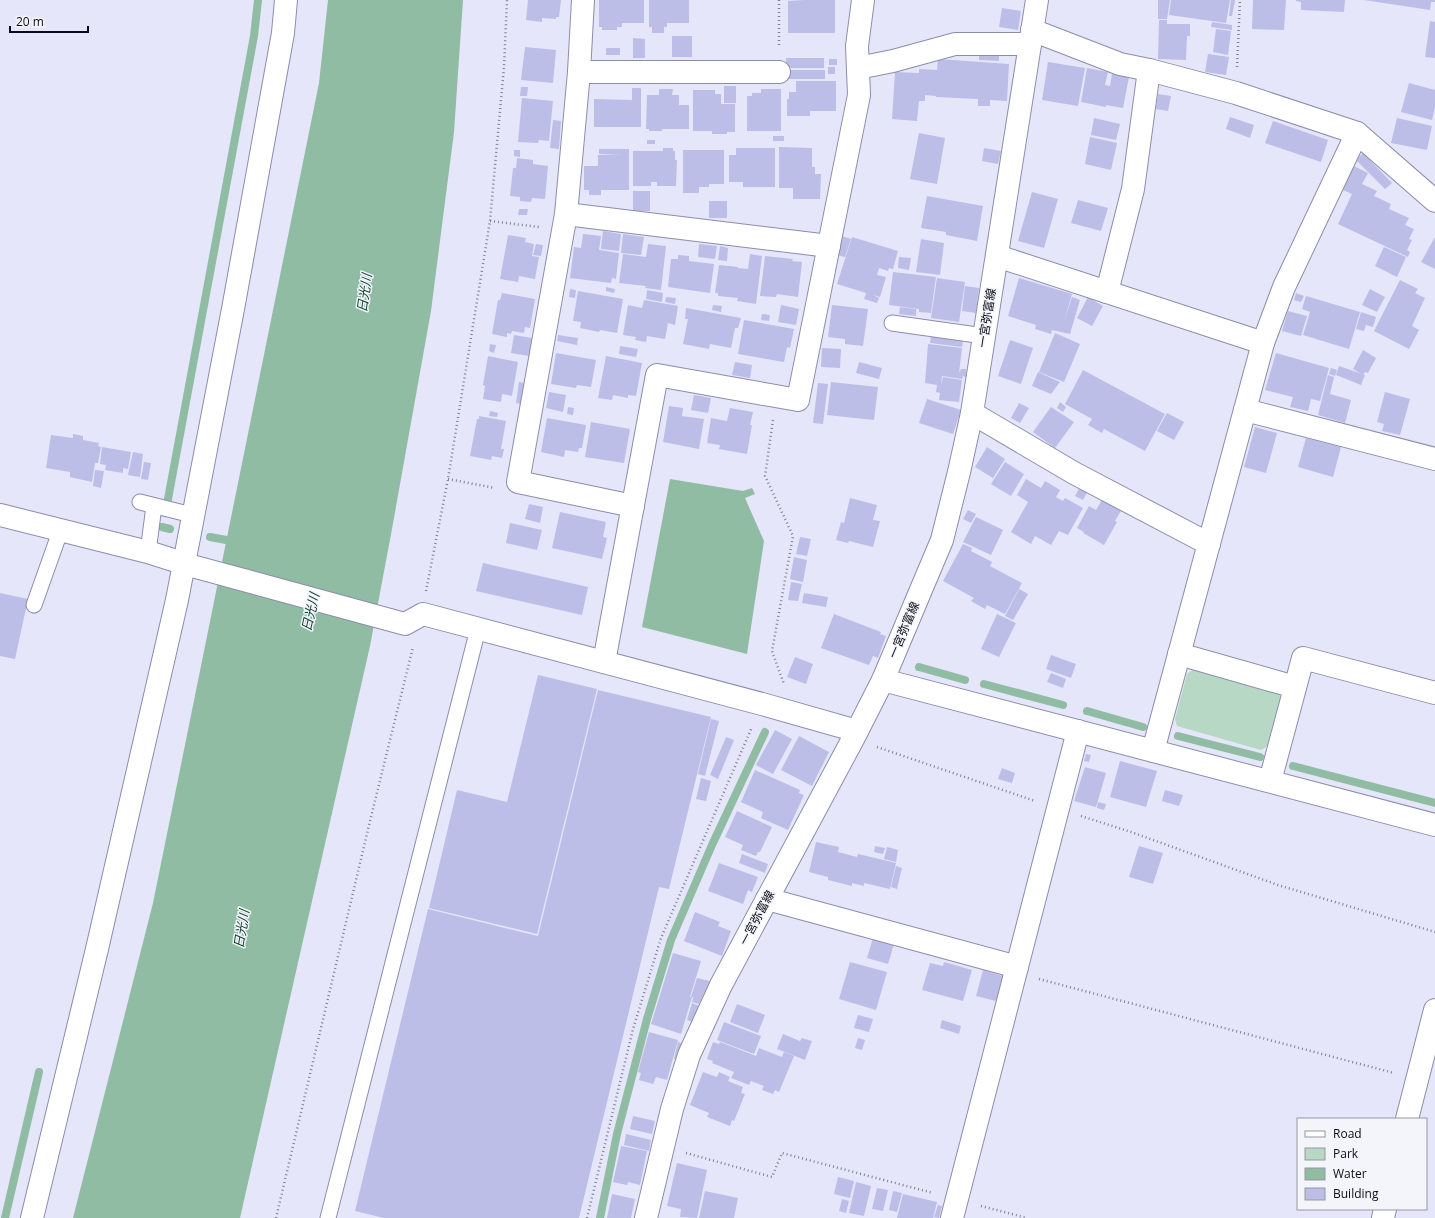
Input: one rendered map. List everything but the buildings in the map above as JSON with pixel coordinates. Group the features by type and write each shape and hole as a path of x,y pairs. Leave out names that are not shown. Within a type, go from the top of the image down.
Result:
{"street":[{"path":"32,1218 101,934 177,600 188,565 192,515 233,309 282,41 286,0"},
{"path":"583,0 579,72 564,222 518,482 633,506"},
{"path":"604,662 657,375 798,400 859,95 857,46 863,0"},
{"name":"一宮弥富線","path":"646,1218 662,1146 689,1055 721,985 884,680 942,540 972,412 1037,0"},
{"path":"858,68 893,61 955,44 1031,37 1120,64 1236,92 1357,133 1434,192"},
{"path":"1107,292 1133,189 1149,70"},
{"path":"579,72 780,72"},
{"path":"1153,751 1263,343 1284,288 1357,133"},
{"path":"564,222 829,246"},
{"path":"997,256 1263,343"},
{"path":"1245,410 1435,458"},
{"path":"972,412 1074,473 1209,544"},
{"path":"0,515 149,547 188,565 414,619 478,629 762,704 794,713 855,735"},
{"path":"1179,654 1295,687"},
{"path":"1270,781 1303,658 1435,693"},
{"path":"884,680 1435,825"},
{"path":"955,1209 1078,731"},
{"path":"767,900 1016,970"},
{"path":"1408,1118 1435,1010"}],"lane":[{"path":"892,323 984,336"},
{"path":"140,502 154,512 192,515"},
{"path":"149,547 154,512"},
{"path":"34,605 61,529"},
{"path":"328,1218 478,629"}],"path":[{"path":"276,1218 370,821 415,641 414,619 429,574 448,479 490,221 504,67 507,0"},
{"path":"780,0 780,72"},
{"path":"1236,92 1240,0"},
{"path":"490,221 564,222"},
{"path":"777,396 765,476 793,536 772,652 794,713"},
{"path":"448,479 508,491 518,482"},
{"path":"587,1218 633,1029 661,938 762,704"},
{"path":"855,735 1278,885 1435,932"},
{"path":"1016,970 1418,1079"},
{"path":"662,1146 772,1177 782,1153 955,1209 1027,1218"}],"green space":[{"path":"1194,669 1278,692 1282,700 1270,745 1261,750 1177,726 1175,719 1187,674"}],"water":[{"name":"日光川","path":"328,0 463,0 454,132 431,311 370,646 240,1218 73,1218 153,903 319,83"},
{"path":"670,479 743,491 752,488 755,494 745,498 764,541 747,654 642,627"}],"waterway":[{"path":"168,499 254,36 258,0"},
{"path":"162,527 170,529"},
{"path":"210,537 237,542"},
{"path":"919,667 965,680"},
{"path":"984,684 1063,705"},
{"path":"1087,711 1143,727"},
{"path":"600,1218 617,1134 647,1019 671,940 712,845 765,732"},
{"path":"1178,736 1260,757"},
{"path":"1293,766 1435,803"},
{"path":"5,1218 39,1072"}]}
